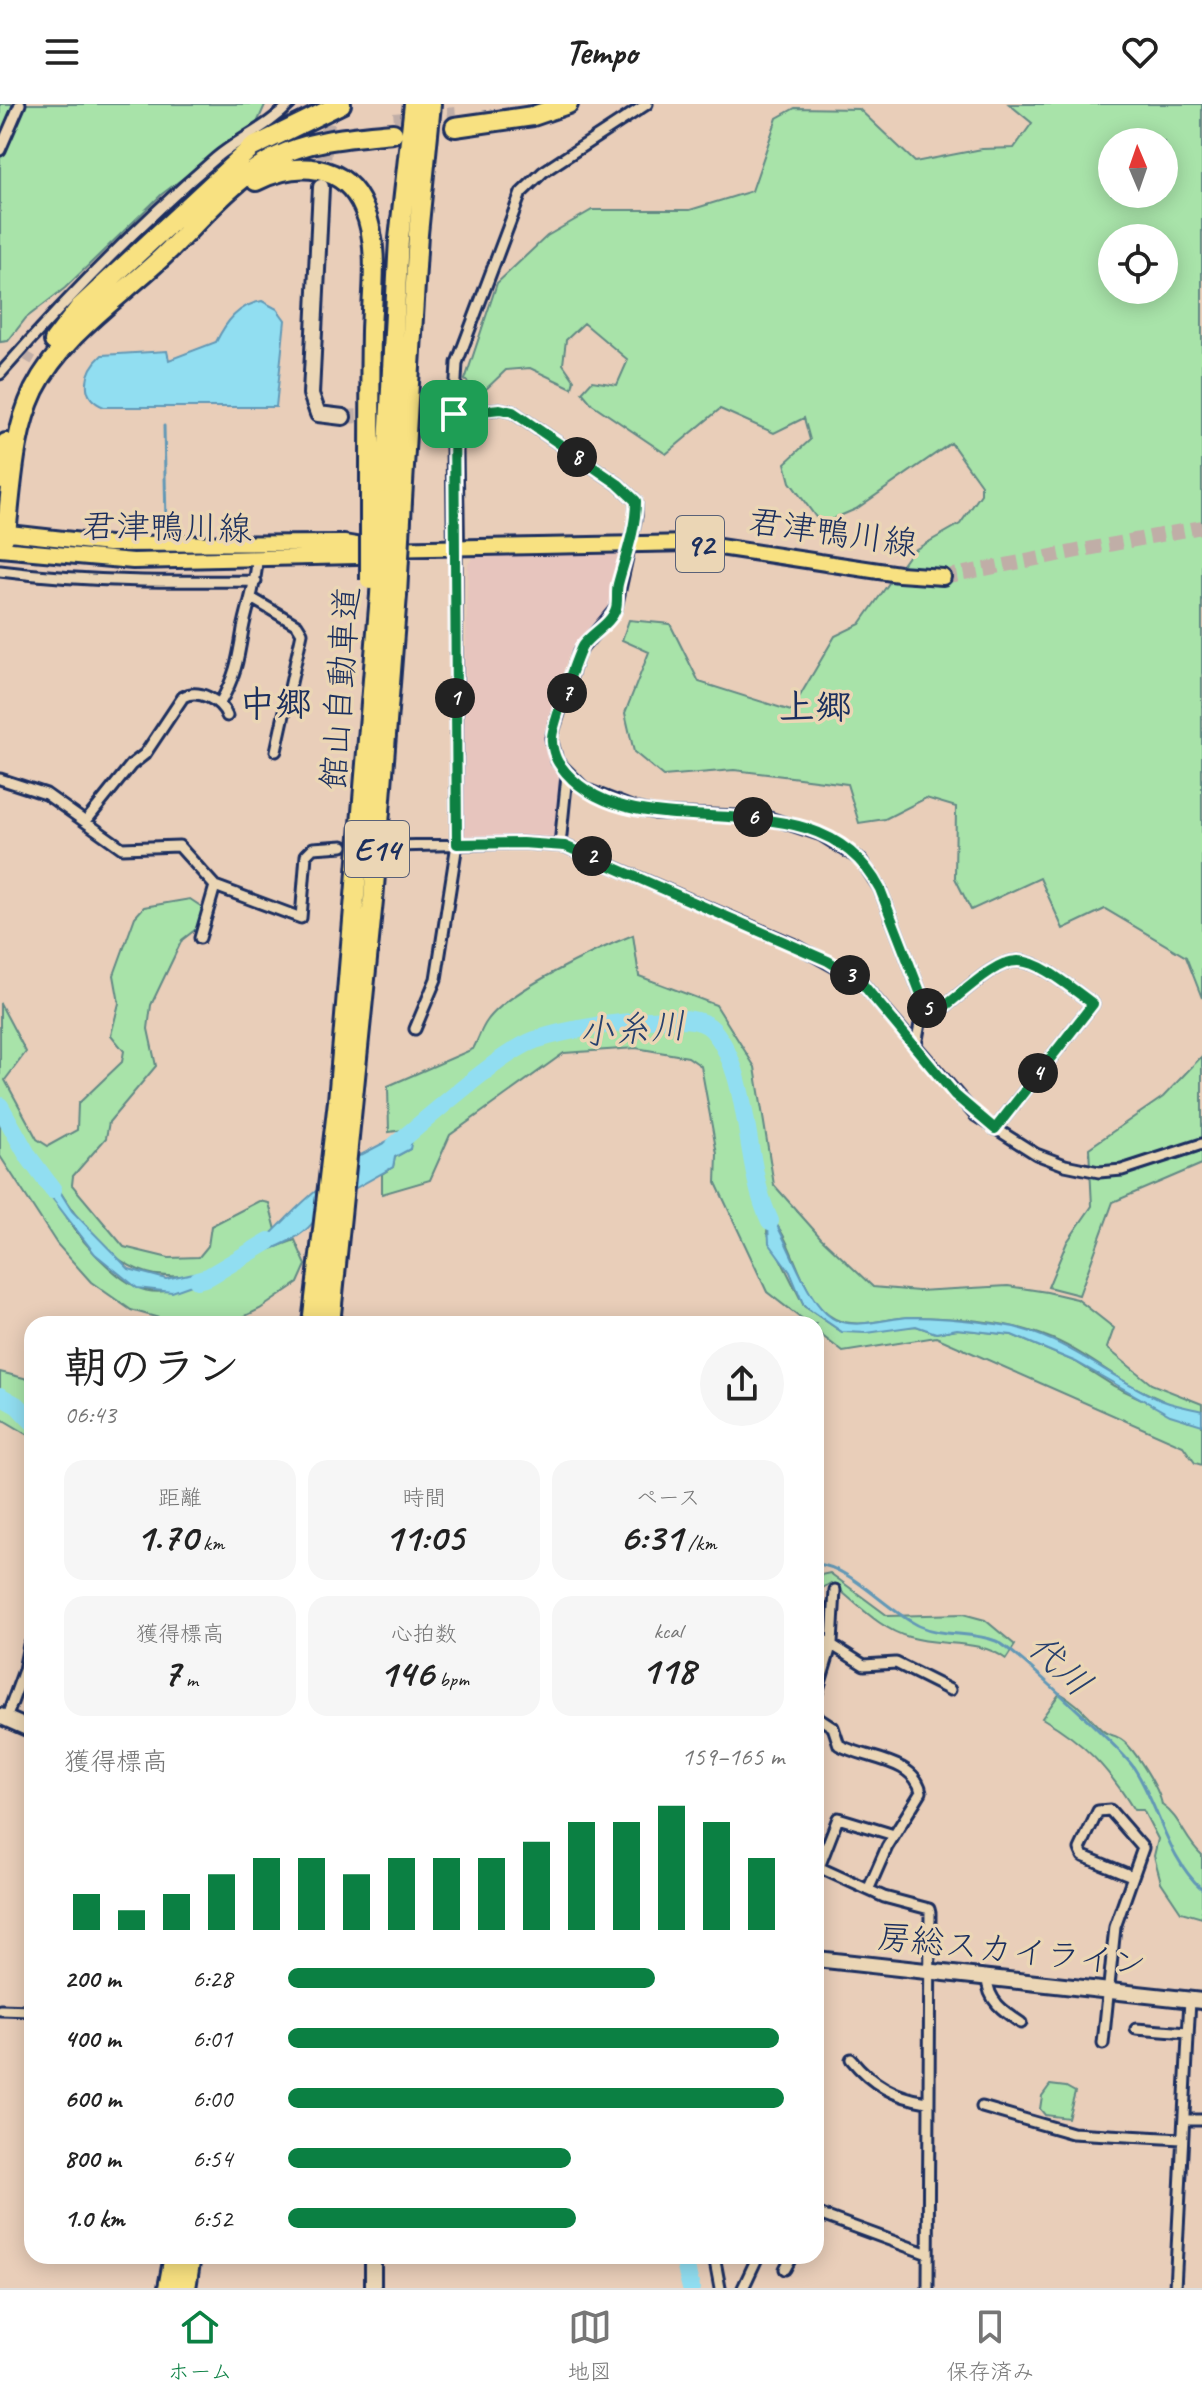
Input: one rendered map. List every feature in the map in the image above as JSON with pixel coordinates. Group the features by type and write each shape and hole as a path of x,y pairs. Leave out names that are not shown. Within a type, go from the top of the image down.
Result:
{"highway":[{"path":"0,479 20,393 38,361 80,307 223,174 272,135 341,104"},
{"name":"館山自動車道","path":"316,1316 324,1299 346,1102 382,595 399,239 414,104"},
{"name":"館山自動車道","path":"385,501 411,339 431,104"},
{"path":"451,116 540,104"},
{"path":"451,116 533,116 568,104"},
{"path":"411,339 451,116"},
{"path":"1,540 18,437 45,371 78,331 263,165 291,151 394,128 312,135 223,174"},
{"path":"225,197 275,171 313,168 338,177 364,208 372,255 385,501 382,595"},
{"name":"館山自動車道","path":"346,1102 369,728 382,595"},
{"name":"館山自動車道","path":"324,1299 328,1316"},
{"path":"168,2288 172,2264"},
{"path":"186,2288 190,2264"}],"main road":[{"name":"君津鴨川線","path":"1,540 109,544 344,543 380,549 693,543 899,574 943,577"},
{"name":"君津鴨川線","path":"1,540 133,561 357,556 380,549"}],"street":[{"path":"0,150 20,104"},
{"path":"0,374 23,354 71,294 207,166 272,121 290,104"},
{"path":"415,1029 436,979 457,844 456,546 447,413 457,363 521,193 543,172 647,104"},
{"path":"321,187 311,394 318,414 343,417"},
{"path":"447,413 500,409 513,412 618,484 636,501 616,608 579,652 551,738 557,761 567,775 585,789 644,811 767,817 821,835 845,848 871,872 880,889 924,1002 916,1045"},
{"path":"220,703 238,668 244,626 253,599 257,560"},
{"path":"0,571 57,579 256,581"},
{"path":"253,599 297,625 302,633 276,751"},
{"path":"87,820 131,765 145,754 183,697 198,694 220,703 227,716"},
{"path":"560,845 567,775"},
{"path":"0,779 46,794 87,820 122,848 179,846 215,886 301,918 306,855 313,848 343,846"},
{"path":"395,846 560,845 614,865 828,961 860,981 955,1095 995,1129 1036,1154 1065,1165 1099,1172 1122,1170 1202,1144"},
{"path":"200,938 215,886"},
{"path":"923,1008 942,1009 996,964 1012,959 1045,967 1093,1004 995,1129"},
{"path":"824,1670 832,1643 835,1590"},
{"path":"824,1642 832,1643 864,1665 896,1663 950,1690"},
{"path":"24,1670 3,1718 24,1727"},
{"path":"824,1721 833,1727 839,1745 909,1770 919,1781 921,1792 894,1835 869,1888"},
{"path":"1103,2044 1111,1990 1115,1927 1132,1876 1141,1842 1110,1810 1098,1811 1080,1849 1083,1856 1132,1876"},
{"path":"824,1852 838,1818 894,1835"},
{"path":"824,1869 884,1897 929,1909 928,2288"},
{"name":"房総スカイライン","path":"824,1960 1196,2000"},
{"path":"987,1978 988,1992 996,2005 1021,2023"},
{"path":"1175,2288 1188,2033 1196,2000"},
{"path":"0,2010 24,2011"},
{"path":"1136,2029 1188,2033"},
{"path":"851,2059 873,2083 890,2092 927,2102"},
{"path":"982,2107 1072,2133 1182,2139"},
{"path":"1184,2120 1202,2120"},
{"path":"824,2216 928,2254"},
{"path":"373,2264 373,2288"},
{"path":"716,2264 720,2288"},
{"path":"743,2288 754,2264"},
{"path":"785,2269 788,2264"}],"shaded area":[{"path":"623,549 613,606 604,621 568,656 545,732 547,753 562,775 556,839 464,839 460,693 466,647 468,564 477,553"}],"green space":[{"path":"0,104 265,105 257,123 162,194 65,288 26,318 8,341 0,342"},
{"path":"1009,104 1202,104 1202,998 1186,957 1105,909 1063,929 1040,878 971,910 955,878 956,807 926,798 885,819 859,823 847,784 734,770 663,776 634,752 625,713 649,652 622,640 629,620 670,624 699,682 791,711 835,636 860,624 911,552 960,524 981,494 981,485 951,443 856,509 821,524 790,482 785,463 810,440 804,418 774,433 720,409 666,454 592,404 582,392 592,381 617,385 628,360 584,323 566,340 563,364 574,380 572,388 530,368 506,370 481,394 465,380 497,283 547,236 592,210 690,210 752,191 777,118 795,108 859,109 915,162 982,149 1014,148 1032,123"},
{"path":"190,899 202,907 200,926 182,940 151,1005 148,1029 156,1066 109,1122 106,1138 73,1176 72,1185 124,1247 169,1258 199,1257 208,1246 211,1226 259,1201 269,1203 276,1230 252,1251 268,1250 295,1240 306,1265 298,1283 246,1316 152,1316 131,1310 91,1282 57,1244 0,1156 0,1003 26,1052 5,1080 37,1139 48,1146 77,1130 78,1104 122,1062 124,1051 111,1035 119,1003 114,975 135,917 144,907","holes":["56,1185 79,1219 106,1249 140,1270 179,1276 202,1271 189,1283 162,1292 144,1290 123,1279 97,1256 73,1227 64,1212"]},
{"path":"633,935 639,976 716,1005 755,1067 774,1185 821,1238 873,1287 918,1291 1008,1286 1077,1299 1114,1328 1107,1348 1151,1384 1202,1404 1202,1465 1195,1463 1183,1446 936,1337 843,1352 824,1337 824,1320 842,1332 916,1326 936,1333 957,1329 1012,1335 1076,1362 1114,1386 1189,1421 1171,1405 1134,1387 1068,1346 1029,1331 996,1323 946,1318 913,1317 853,1323 835,1319 815,1301 775,1223 768,1224 767,1232 804,1306 819,1316 798,1316 767,1292 716,1183 717,1154 701,1066 688,1057 636,1048 564,1053 450,1135 430,1180 382,1194 382,1174 393,1167 395,1157 410,1149 410,1129 389,1132 388,1086 473,1049 483,1027 498,1009 533,984"},
{"path":"1202,1056 1202,1164 1113,1202 1079,1295 1048,1287 1067,1242 1092,1206 1089,1148 1163,1097"},
{"path":"0,1372 24,1378 24,1432 0,1418"},
{"path":"830,1573 888,1616 963,1614 985,1620 1015,1645 1006,1659 972,1645 921,1640 898,1633 831,1583 824,1587 824,1574"},
{"path":"1060,1693 1104,1732 1119,1738 1131,1749 1151,1779 1162,1805 1174,1816 1202,1855 1202,1918 1181,1912 1161,1882 1154,1856 1158,1839 1143,1810 1134,1810 1115,1781 1083,1747 1042,1718"},
{"path":"1050,2085 1075,2092 1068,2118 1045,2115 1040,2109 1042,2096"}],"water":[{"path":"262,301 277,309 285,320 276,407 104,407 90,397 88,375 102,355 167,351 169,360 216,342 234,316 246,306"},
{"path":"410,1129 414,1130 410,1149 395,1157 393,1167 354,1189 357,1157"},
{"path":"40,1172 56,1185 72,1211 129,1269 166,1279 216,1268 219,1271 211,1278 172,1292 137,1288 95,1254 36,1177"},
{"path":"321,1187 318,1213 308,1228 280,1246 251,1252 302,1203"},
{"path":"759,1199 778,1227 811,1295 821,1308 840,1322 860,1324 910,1317 975,1321 1018,1328 1079,1354 1156,1398 1202,1411 1202,1425 1170,1415 1076,1362 1012,1335 957,1329 936,1333 916,1326 867,1333 842,1332 824,1320 824,1316 819,1316 804,1306 790,1272 769,1243 768,1224"}],"waterway":[{"path":"164,426 166,523"},
{"name":"小糸川","path":"395,1145 484,1072 535,1040 606,1025 665,1019 692,1020 713,1030 726,1049 735,1072 755,1174 770,1221"},
{"name":"小糸川","path":"0,1106 28,1156 53,1190"},
{"name":"小糸川","path":"197,1280 208,1277 269,1241"},
{"path":"0,1396 24,1412"},
{"name":"代川","path":"824,1566 842,1572 919,1626 996,1641 1023,1661 1090,1722 1134,1768 1180,1862 1202,1889"},
{"path":"685,2264 691,2288"}],"tunnel":[{"path":"322,179 330,104"},
{"path":"394,122 456,116"},
{"path":"26,356 55,373"},
{"path":"343,417 440,412"},
{"path":"943,577 1202,527"}],"district":[{"name":"中郷","path":"275,704"},
{"name":"上郷","path":"815,707"}],"route":[{"path":"500,409 513,412 618,484 636,501 636,516 617,589 616,608 579,652 551,738 557,761 567,775 585,789 634,808 655,813 767,817 821,835 845,848 861,860 880,889 924,1002 923,1008 942,1009 996,964 1012,959 1045,967 1093,1004 995,1129 976,1116 955,1095 860,981 828,961 565,846 457,844 454,414 500,409"}]}
